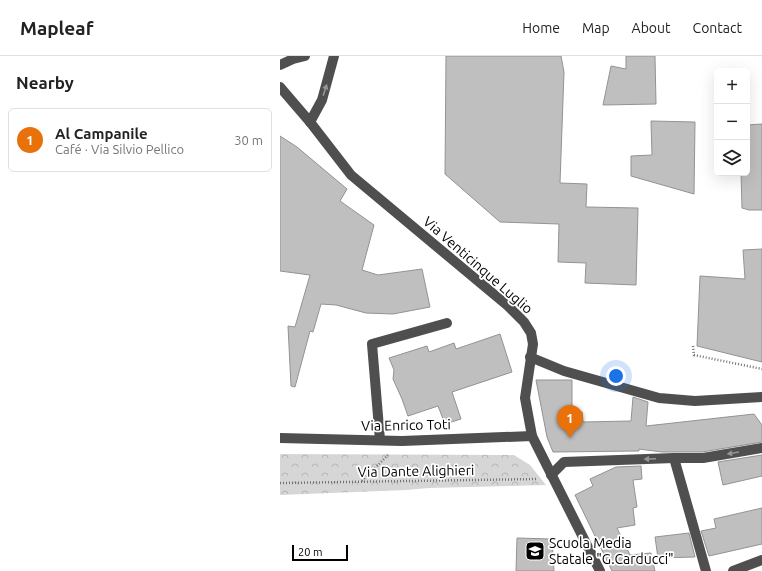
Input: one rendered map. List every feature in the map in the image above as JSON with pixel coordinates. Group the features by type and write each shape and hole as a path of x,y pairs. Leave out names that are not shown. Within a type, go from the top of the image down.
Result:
{"street":[{"path":"280,65 293,59 305,56"},
{"path":"310,122 322,100 334,56"},
{"name":"Via Venticinque Luglio","path":"280,87 352,175 508,306 524,322 531,333 533,344 530,356 525,398 532,436 600,571"},
{"path":"380,440 372,344 447,323"},
{"path":"530,356 564,371 659,398 694,401 762,397"},
{"name":"Via Enrico Toti","path":"280,438 402,441 532,436"},
{"path":"551,475 564,462 703,458 762,448"},
{"path":"674,458 706,571"},
{"path":"733,571 762,560"}],"path":[{"path":"693,346 694,355 762,369"},
{"path":"362,482 402,441"},
{"name":"Via Dante Alighieri","path":"280,483 543,478 551,475"}],"green space":[{"path":"280,454 514,455 530,465 546,485 429,488 280,495"}],"building":[{"path":"446,56 561,56 564,72 560,183 587,184 586,207 638,208 636,285 585,283 586,263 558,262 559,224 500,222 445,174"},
{"path":"626,56 655,56 656,104 603,105 611,66 626,69"},
{"path":"651,121 695,122 694,194 631,176 631,156 652,155"},
{"path":"762,124 762,210 749,210 742,208 741,176 750,176 750,125"},
{"path":"280,136 297,147 347,189 340,201 374,225 362,270 378,275 422,269 430,307 393,314 366,313 336,305 321,304 313,332 310,331 295,387 291,386 288,326 295,327 310,275 280,271"},
{"path":"762,249 762,362 697,346 700,276 745,279 743,250"},
{"path":"500,334 512,372 452,392 461,419 445,424 438,406 408,416 393,379 394,370 389,358 427,346 429,352 454,343 456,349"},
{"path":"536,380 572,380 572,413 582,412 583,422 631,421 633,397 648,402 646,426 754,414 762,425 762,442 702,452 662,452 639,449 639,451 553,452 547,437"},
{"path":"762,455 762,476 723,485 718,462"},
{"path":"641,466 642,479 633,480 637,507 633,508 635,525 617,528 630,555 651,553 655,571 612,571 575,495 593,486 590,479 616,467"},
{"path":"762,508 762,544 709,556 701,531 716,528 714,519"},
{"path":"689,533 695,557 658,558 655,537"},
{"path":"517,538 552,539 554,571 516,571"}],"place":[{"name":"Al Campanile","path":"570,438"},
{"name":"Scuola Media Statale \"G.Carducci\"","path":"535,551"}]}
